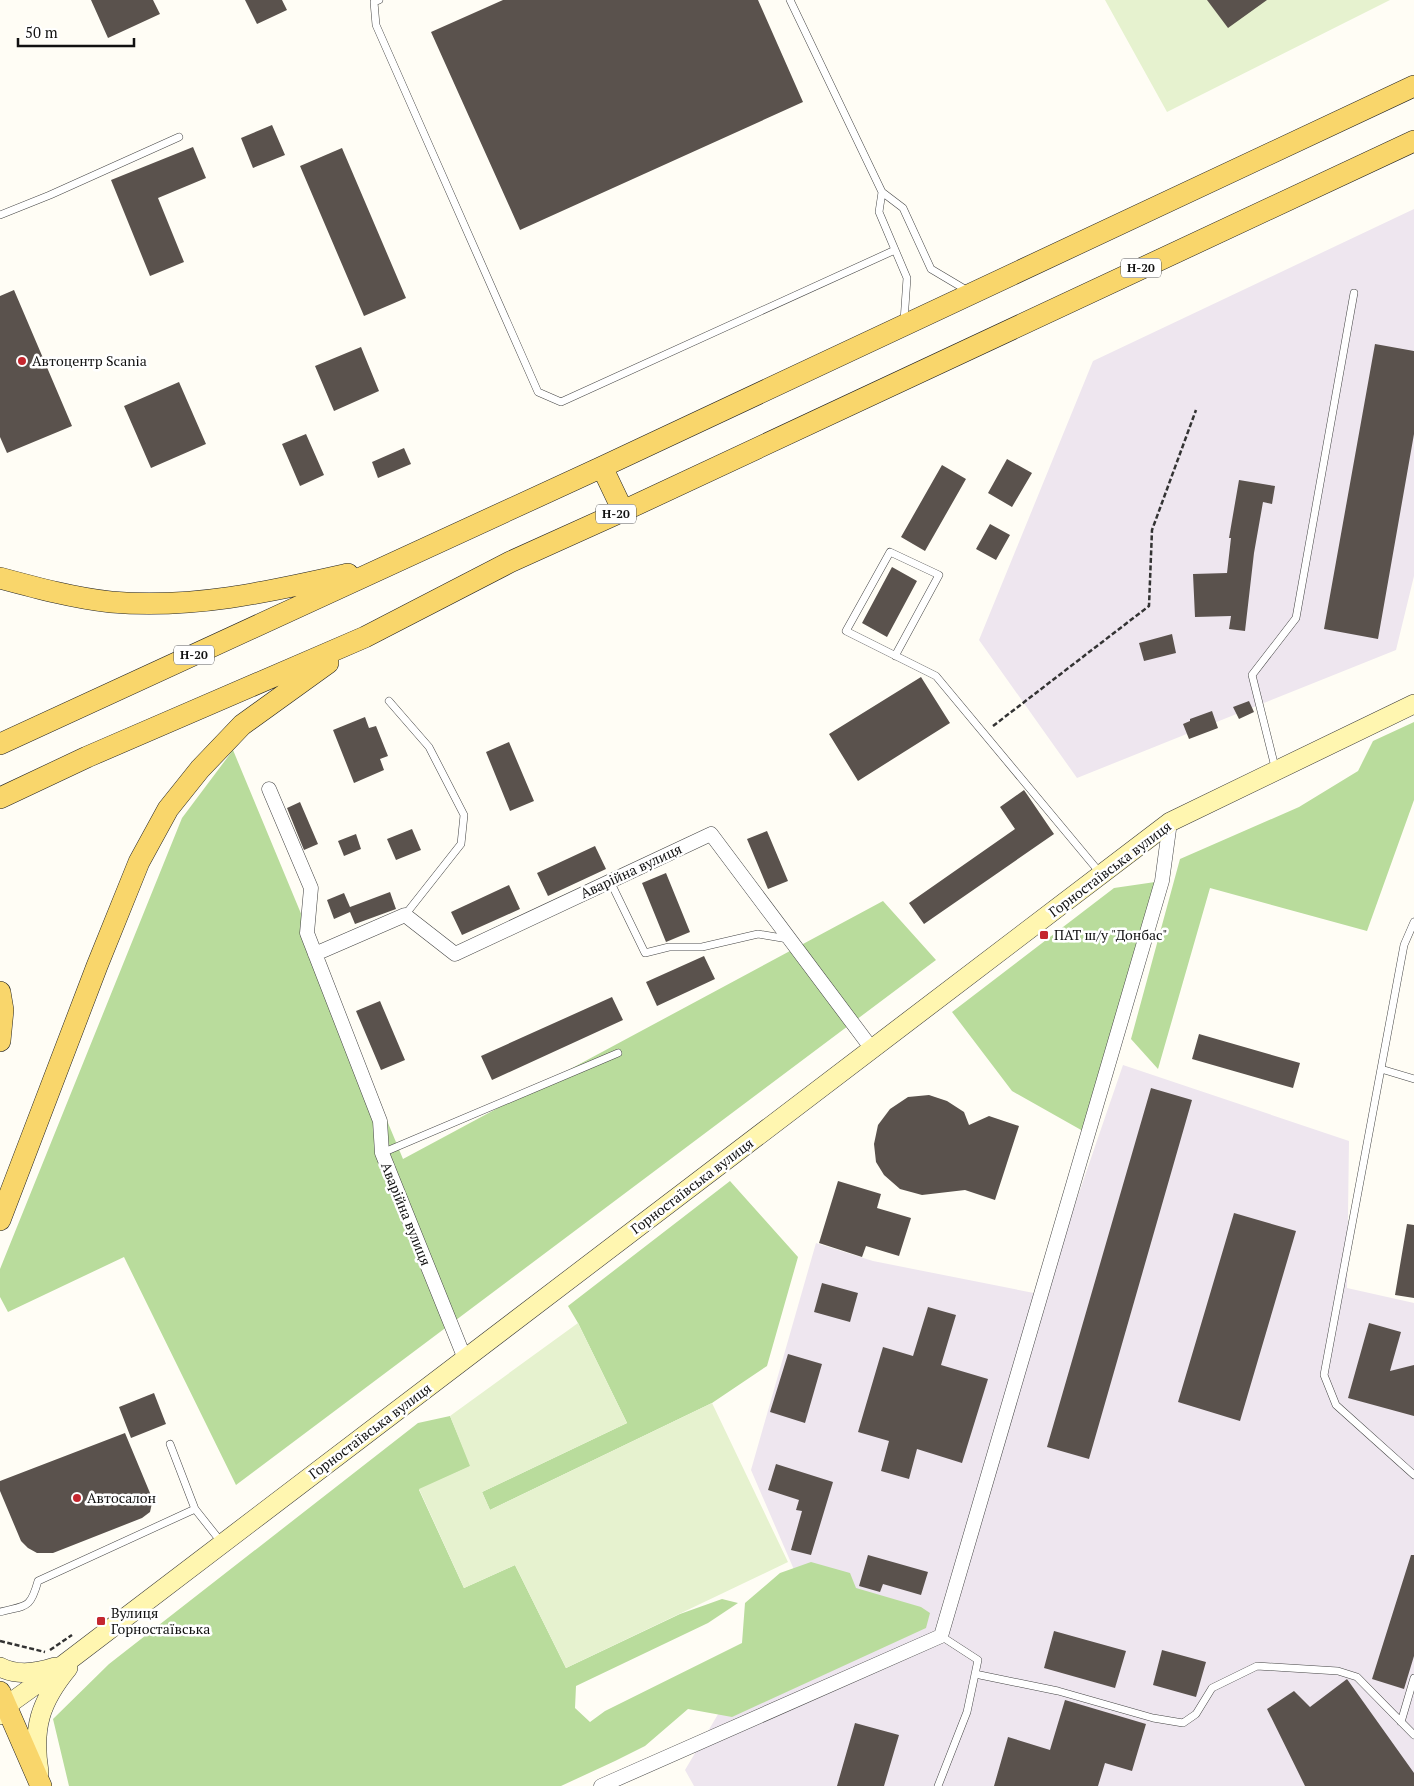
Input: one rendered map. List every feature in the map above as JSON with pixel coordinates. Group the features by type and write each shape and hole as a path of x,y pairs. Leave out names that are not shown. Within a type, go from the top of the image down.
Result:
{"main road":[{"name":"Н-20","path":"0,744 387,566 491,516 602,467 1414,86"},
{"name":"Н-20","path":"0,798 87,757 365,637 510,562 1414,141"},
{"path":"602,467 623,511"},
{"path":"0,578 56,593 111,602 164,604 214,601 387,566"},
{"path":"0,1220 139,862 168,809 200,769 242,725 284,693 365,637"},
{"name":"Горностаївська вулиця","path":"2,1704 64,1665 1170,822 1414,704"},
{"path":"0,992 2,1010 0,1041"},
{"path":"42,1786 36,1750 36,1728 41,1712 57,1681 83,1650"},
{"path":"0,1667 19,1673 64,1665"},
{"path":"2,1704 42,1786"}],"street":[{"name":"Аварійна вулиця","path":"269,789 311,888 307,934 380,1121 382,1153 465,1359"},
{"path":"601,1786 941,1636 1162,880 1170,822"},
{"name":"Аварійна вулиця","path":"405,915 455,954 711,834 872,1049"},
{"path":"315,954 405,915"}],"lane":[{"path":"379,0 374,2 376,24 538,392 560,402 895,250"},
{"path":"790,0 882,192 903,208 931,269 970,293"},
{"path":"0,215 50,195 179,137"},
{"path":"882,192 879,212 907,278 904,324"},
{"path":"1276,771 1252,675 1296,618 1354,293"},
{"path":"895,656 939,575 890,552 846,632 895,656 936,676 1101,874"},
{"path":"389,701 429,747 464,815 460,844 405,915"},
{"path":"610,881 645,953 669,948 702,947 758,934 791,940"},
{"path":"1414,922 1404,944 1324,1375 1336,1405 1414,1475"},
{"path":"382,1153 618,1053"},
{"path":"1381,1069 1414,1080"},
{"path":"170,1444 196,1509 222,1544"},
{"path":"0,1612 24,1607 34,1597 38,1581 196,1509"},
{"path":"938,1786 967,1712 978,1660 941,1636"},
{"path":"975,1674 1058,1691 1153,1718 1183,1723 1196,1714 1212,1688 1257,1666 1338,1671 1357,1677 1414,1736"},
{"path":"1400,1722 1414,1678"}],"path":[{"path":"984,733 1148,606 1152,530 1196,410"},
{"path":"0,1641 46,1652 75,1633"}],"shaded area":[{"path":"1414,209 1414,576 1396,650 1077,778 979,640 1093,361"},
{"path":"1123,1065 1349,1141 1347,1288 1414,1303 1414,1786 694,1786 685,1770 798,1579 751,1470 816,1243 873,1261 1044,1295"}],"green space":[{"path":"1105,0 1390,0 1167,112"},
{"path":"1414,722 1414,800 1367,931 1210,888 1158,1069 1131,1039 1180,859 1299,807 1358,771 1373,741"},
{"path":"233,750 403,1159 883,901 936,960 236,1485 124,1257 8,1312 0,1297 0,1269 182,818"},
{"path":"1162,881 1090,1135 1012,1091 952,1012 1114,888"},
{"path":"730,1181 798,1257 767,1366 712,1403 490,1510 482,1492 627,1423 568,1306"},
{"path":"578,1323 627,1423 482,1492 490,1510 712,1403 788,1562 566,1668 515,1565 464,1588 419,1489 470,1466 450,1416"},
{"path":"450,1416 471,1466 419,1490 464,1588 515,1565 566,1668 680,1614 722,1599 738,1603 708,1623 576,1686 575,1708 590,1722 605,1711 742,1643 745,1603 780,1573 811,1562 850,1573 856,1588 921,1607 930,1613 926,1628 732,1717 688,1709 645,1746 561,1786 69,1786 53,1719 109,1664 418,1423"}],"building":[{"path":"91,0 153,0 160,14 108,38"},
{"path":"245,0 282,0 287,10 257,24"},
{"path":"503,0 758,0 803,102 520,230 431,32"},
{"path":"1207,0 1267,0 1228,28"},
{"path":"272,125 285,155 253,168 241,138"},
{"path":"193,147 206,178 158,198 184,262 150,276 111,180"},
{"path":"342,148 406,298 364,316 300,166"},
{"name":"Автоцентр Scania","path":"14,290 72,426 7,453 0,437 0,296"},
{"path":"1375,344 1414,351 1414,434 1378,639 1324,629"},
{"path":"361,347 379,391 334,411 315,366"},
{"path":"179,382 206,444 151,468 124,406"},
{"path":"306,434 324,475 300,486 282,444"},
{"path":"404,448 411,464 378,478 372,462"},
{"path":"1007,459 1032,473 1012,507 988,493"},
{"path":"942,465 966,479 925,551 901,537"},
{"path":"1239,480 1275,486 1272,504 1263,502 1254,553 1245,631 1229,629 1231,616 1195,617 1193,574 1227,573 1231,538 1229,538"},
{"path":"990,524 1010,535 996,560 976,549"},
{"path":"892,567 917,581 887,637 862,623"},
{"path":"1172,634 1176,653 1144,661 1139,643"},
{"path":"921,677 950,723 858,781 829,734"},
{"path":"1249,701 1254,712 1239,719 1233,707"},
{"path":"1212,711 1218,728 1189,739 1183,724 1190,721 1190,719"},
{"path":"365,717 369,728 376,726 388,756 380,759 384,770 354,783 333,730"},
{"path":"509,742 534,801 510,811 486,752"},
{"path":"1024,790 1054,834 924,924 909,903 1015,829 1000,807"},
{"path":"300,802 318,844 304,850 287,808"},
{"path":"412,829 421,850 396,860 387,839"},
{"path":"767,831 788,881 768,889 747,839"},
{"path":"356,834 361,849 344,856 338,841"},
{"path":"595,846 606,869 548,896 537,873"},
{"path":"666,873 690,932 666,942 642,883"},
{"path":"509,885 520,909 462,935 451,912"},
{"path":"390,892 396,909 355,924 350,912 334,919 327,900 344,893 350,907"},
{"path":"704,956 715,979 657,1006 646,982"},
{"path":"612,997 623,1020 492,1080 481,1056"},
{"path":"380,1001 405,1060 381,1070 356,1011"},
{"path":"1199,1034 1300,1063 1293,1088 1192,1059"},
{"path":"1151,1088 1192,1100 1089,1459 1047,1447"},
{"path":"929,1095 947,1101 964,1112 969,1125 989,1116 1019,1126 995,1200 965,1190 922,1195 900,1189 884,1175 876,1162 874,1144 878,1125 890,1109 908,1097"},
{"path":"838,1181 881,1194 877,1208 911,1218 899,1256 866,1246 862,1257 819,1243"},
{"path":"1234,1213 1296,1231 1240,1421 1178,1402"},
{"path":"1407,1224 1414,1225 1414,1298 1395,1295"},
{"path":"822,1283 858,1293 850,1322 814,1312"},
{"path":"928,1307 956,1315 941,1365 988,1379 962,1463 917,1449 909,1479 881,1471 889,1441 858,1432 883,1347 913,1356"},
{"path":"1369,1323 1401,1332 1390,1371 1414,1365 1414,1416 1348,1398"},
{"path":"788,1354 822,1364 805,1423 770,1412"},
{"path":"154,1393 166,1424 131,1438 119,1407"},
{"name":"Автосалон","path":"125,1433 150,1493 152,1503 150,1512 142,1518 53,1553 37,1553 28,1548 21,1541 0,1491 0,1481"},
{"path":"776,1464 833,1482 811,1555 791,1550 802,1511 796,1510 799,1500 768,1490"},
{"path":"868,1555 928,1572 921,1595 883,1584 880,1592 859,1586"},
{"path":"1411,1555 1414,1555 1414,1656 1404,1689 1372,1679"},
{"path":"1054,1631 1126,1651 1115,1688 1044,1668"},
{"path":"1162,1650 1206,1662 1196,1697 1153,1685"},
{"path":"1347,1679 1414,1773 1414,1786 1305,1786 1267,1709 1294,1691 1310,1707"},
{"path":"1065,1700 1146,1724 1132,1771 1105,1763 1098,1786 994,1786 1008,1737 1050,1750"},
{"path":"855,1723 899,1735 884,1786 837,1786"}],"place":[{"name":"Автоцентр Scania","path":"22,361"},
{"name":"ПАТ ш/у \"Донбас\"","path":"1044,935"},
{"name":"Автосалон","path":"77,1498"},
{"name":"Вулиця Горностаївська","path":"101,1621"}]}
